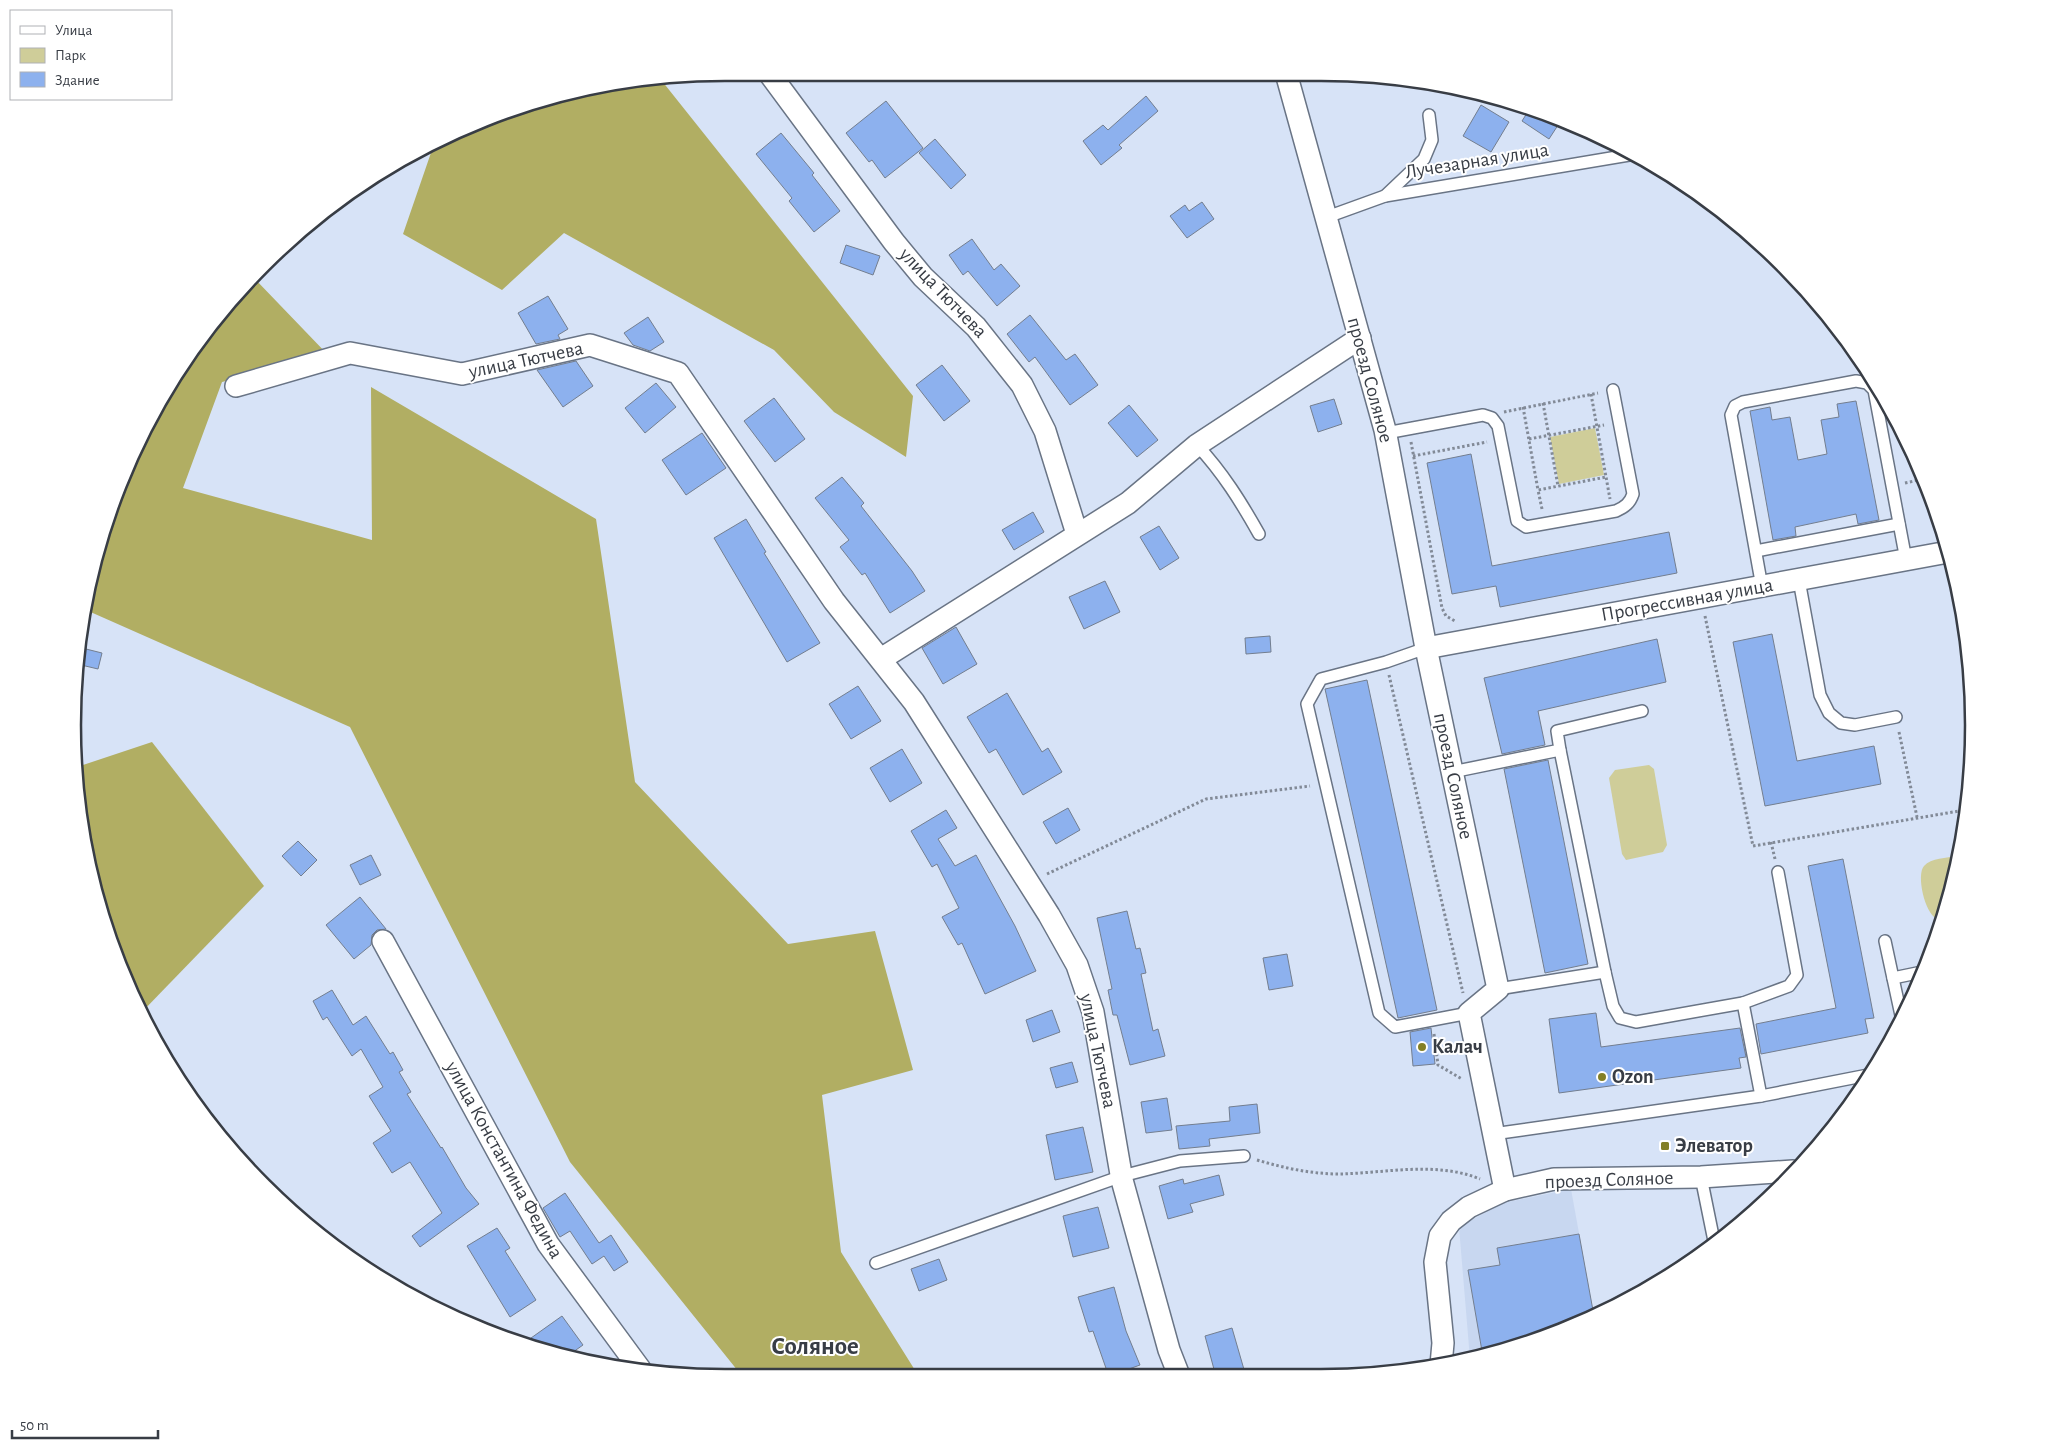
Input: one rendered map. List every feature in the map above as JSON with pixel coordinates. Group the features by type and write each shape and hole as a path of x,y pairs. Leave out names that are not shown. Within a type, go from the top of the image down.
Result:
{"street":[{"name":"улица Тютчева","path":"776,81 900,249 923,277 976,326 1022,385 1045,432 1077,534"},
{"name":"проезд Соляное","path":"1289,81 1386,433 1426,648 1498,989"},
{"path":"880,659 1128,503 1197,446 1360,338"},
{"name":"улица Тютчева","path":"236,386 350,353 462,374 590,345 678,373 834,601 914,702 1029,882 1077,965 1093,1012 1122,1176 1169,1350 1176,1369"},
{"name":"Прогрессивная улица","path":"1426,648 1942,553"},
{"name":"улица Константина Федина","path":"383,941 548,1244 635,1362"},
{"path":"1442,1357 1443,1343 1435,1262 1440,1236 1451,1221 1469,1207 1505,1190 1469,1012 1498,989"},
{"name":"проезд Соляное","path":"1505,1190 1554,1179 1701,1177 1784,1172"}],"lane":[{"path":"1385,196 1424,159 1432,140 1429,115"},
{"name":"Лучезарная улица","path":"1327,217 1385,196 1622,156"},
{"path":"1762,586 1731,415 1735,406 1743,402 1856,381 1866,383"},
{"path":"1386,433 1483,415 1492,418 1498,426 1517,522 1526,527 1545,525 1613,512 1628,504 1632,494 1613,390"},
{"path":"1875,397 1906,560"},
{"path":"1197,446 1219,469 1237,495 1259,534"},
{"path":"1756,551 1899,524"},
{"path":"1799,580 1820,695 1828,713 1841,723 1855,725 1896,717"},
{"path":"1426,648 1386,662 1321,679 1307,704 1379,1013 1395,1027 1469,1012"},
{"path":"1642,711 1557,731 1605,972 1613,1006 1620,1018 1636,1022 1743,1002 1789,986 1797,975 1778,872"},
{"path":"1452,772 1560,750"},
{"path":"1885,941 1899,1007"},
{"path":"1498,989 1605,972"},
{"path":"1894,978 1915,974"},
{"path":"1743,1002 1761,1096"},
{"path":"1493,1134 1761,1096 1860,1077"},
{"path":"876,1262 1122,1176 1180,1161 1244,1156"},
{"path":"1701,1177 1713,1236"}],"path":[{"path":"1492,418 1523,407 1613,390"},
{"path":"1591,394 1613,512"},
{"path":"1542,403 1558,486"},
{"path":"1523,407 1545,525"},
{"path":"1529,439 1619,422"},
{"path":"1408,429 1442,608 1448,618 1460,623"},
{"path":"1414,456 1500,439"},
{"path":"1538,490 1606,477"},
{"path":"1701,598 1753,846 1959,811"},
{"path":"1386,662 1460,984 1469,1012"},
{"path":"1896,717 1917,817"},
{"path":"1029,882 1206,799 1326,785"},
{"path":"1432,1021 1438,1065 1484,1092"},
{"path":"1244,1156 1286,1169 1337,1174 1437,1169 1470,1175 1505,1190"}],"shaded area":[{"path":"665,85 913,396 906,457 834,412 774,350 564,233 502,290 403,234 431,153 479,130 518,115 558,103 599,94"},
{"path":"258,282 329,356 222,382 183,488 372,540 371,387 596,519 635,782 788,944 875,931 913,1070 822,1095 841,1252 914,1369 736,1369 570,1162 350,727 92,613 103,558 115,518 148,440 167,403 190,367 214,333"},
{"path":"152,742 264,886 147,1007 115,932 103,892 87,809 83,765"},
{"path":"1571,1189 1593,1308 1528,1335 1469,1351 1459,1227 1503,1203"}],"green space":[{"path":"1595,428 1604,475 1559,484 1550,437"},
{"path":"1649,765 1654,769 1667,845 1663,852 1626,860 1622,854 1609,778 1615,770"},
{"path":"1951,857 1935,918 1925,902 1921,877 1924,866 1927,863"}],"building":[{"path":"1146,96 1158,111 1119,145 1122,148 1101,165 1083,141 1103,125 1108,130"},
{"path":"886,101 923,148 885,178 872,160 869,162 846,133"},
{"path":"1481,105 1509,122 1491,152 1463,136"},
{"path":"1526,114 1557,126 1549,139 1522,121"},
{"path":"781,133 814,173 812,175 840,211 814,232 789,201 792,198 756,154"},
{"path":"935,139 966,175 951,189 919,153"},
{"path":"1202,202 1214,219 1187,238 1170,216 1185,205 1189,211"},
{"path":"972,239 994,270 1001,264 1020,286 997,306 968,271 963,275 949,255"},
{"path":"846,245 880,256 873,275 840,263"},
{"path":"548,296 568,329 558,335 560,339 536,344 518,313"},
{"path":"1030,315 1066,360 1075,354 1098,385 1070,405 1035,357 1029,362 1007,334"},
{"path":"648,317 664,342 650,351 633,345 624,333"},
{"path":"576,361 593,386 563,407 537,370"},
{"path":"942,365 970,401 944,421 916,385"},
{"path":"656,383 676,407 645,433 625,408"},
{"path":"774,398 805,439 775,462 744,421"},
{"path":"1334,399 1342,424 1318,432 1310,406"},
{"path":"1856,401 1879,520 1858,524 1856,514 1795,527 1796,536 1773,540 1750,411 1770,407 1772,420 1790,417 1798,460 1827,454 1821,420 1839,417 1837,404"},
{"path":"1129,405 1158,440 1137,457 1108,423"},
{"path":"702,433 726,468 686,495 662,460"},
{"path":"1471,454 1492,566 1669,532 1677,573 1500,607 1496,586 1452,594 1427,463"},
{"path":"842,477 864,503 861,506 912,571 925,591 890,613 865,573 862,575 840,547 849,540 815,498"},
{"path":"1033,512 1044,532 1014,550 1002,530"},
{"path":"746,519 766,552 764,553 820,643 787,662 714,538"},
{"path":"1159,526 1179,558 1160,570 1140,537"},
{"path":"1105,581 1120,612 1084,629 1069,597"},
{"path":"956,627 977,664 943,684 922,648"},
{"path":"1772,634 1797,761 1874,746 1881,784 1765,806 1733,642"},
{"path":"1270,636 1271,652 1246,654 1245,638"},
{"path":"1657,639 1666,682 1538,711 1545,745 1502,754 1484,678"},
{"path":"86,649 102,653 98,669 85,666"},
{"path":"1367,680 1437,1010 1398,1018 1325,689"},
{"path":"858,686 881,721 851,739 829,704"},
{"path":"1007,693 1042,752 1048,748 1062,772 1023,795 996,749 989,753 967,717"},
{"path":"902,749 922,783 890,802 870,768"},
{"path":"1548,760 1588,964 1545,973 1504,769"},
{"path":"1068,808 1080,830 1056,844 1043,822"},
{"path":"946,810 957,828 938,839 955,866 976,855 1015,926 1036,971 985,994 962,943 958,945 942,917 959,908 937,864 932,867 911,831"},
{"path":"298,841 317,860 301,876 282,856"},
{"path":"371,855 381,875 360,885 350,865"},
{"path":"1843,859 1874,1018 1865,1019 1868,1033 1761,1054 1756,1024 1836,1008 1808,866"},
{"path":"360,897 386,929 377,930 372,935 371,945 354,959 326,925"},
{"path":"1127,911 1136,949 1140,948 1146,973 1141,974 1153,1031 1158,1029 1165,1056 1130,1065 1117,1015 1113,1015 1108,990 1112,989 1097,918"},
{"path":"1287,954 1293,986 1269,990 1263,958"},
{"path":"332,990 353,1025 366,1016 390,1054 393,1052 403,1070 399,1072 411,1092 407,1094 466,1188 479,1204 420,1247 412,1236 442,1213 410,1162 392,1173 373,1143 391,1131 369,1096 383,1087 361,1049 352,1056 327,1017 323,1020 313,1001"},
{"path":"1052,1010 1060,1032 1033,1042 1026,1020"},
{"path":"1596,1013 1601,1047 1740,1028 1746,1057 1739,1058 1741,1068 1559,1093 1549,1019"},
{"name":"Калач","path":"1431,1028 1435,1064 1413,1066 1410,1032"},
{"path":"1072,1062 1078,1082 1056,1088 1050,1068"},
{"path":"1167,1098 1172,1130 1146,1133 1141,1102"},
{"path":"1257,1104 1260,1133 1209,1139 1210,1146 1179,1149 1176,1126 1230,1121 1229,1107"},
{"path":"1083,1127 1093,1172 1055,1180 1046,1135"},
{"path":"1219,1175 1224,1195 1190,1204 1193,1212 1168,1219 1159,1186 1183,1179 1184,1184"},
{"path":"565,1193 599,1243 611,1235 628,1262 614,1271 604,1256 592,1264 570,1231 560,1237 543,1208"},
{"path":"1098,1207 1109,1248 1073,1257 1063,1216"},
{"path":"497,1228 510,1248 505,1251 536,1300 510,1317 467,1246"},
{"path":"1579,1234 1593,1308 1528,1335 1482,1348 1468,1270 1500,1265 1497,1248"},
{"path":"939,1259 947,1280 919,1291 911,1269"},
{"path":"1114,1287 1126,1331 1140,1365 1129,1369 1106,1369 1093,1331 1089,1332 1078,1297"},
{"path":"562,1316 583,1345 575,1351 530,1339"},
{"path":"1232,1328 1244,1369 1214,1369 1205,1336"}],"place":[{"name":"Калач","path":"1422,1047"},
{"name":"Ozon","path":"1602,1077"},
{"name":"Элеватор","path":"1665,1146"}],"district":[{"name":"Соляное","path":"815,1346"}]}
